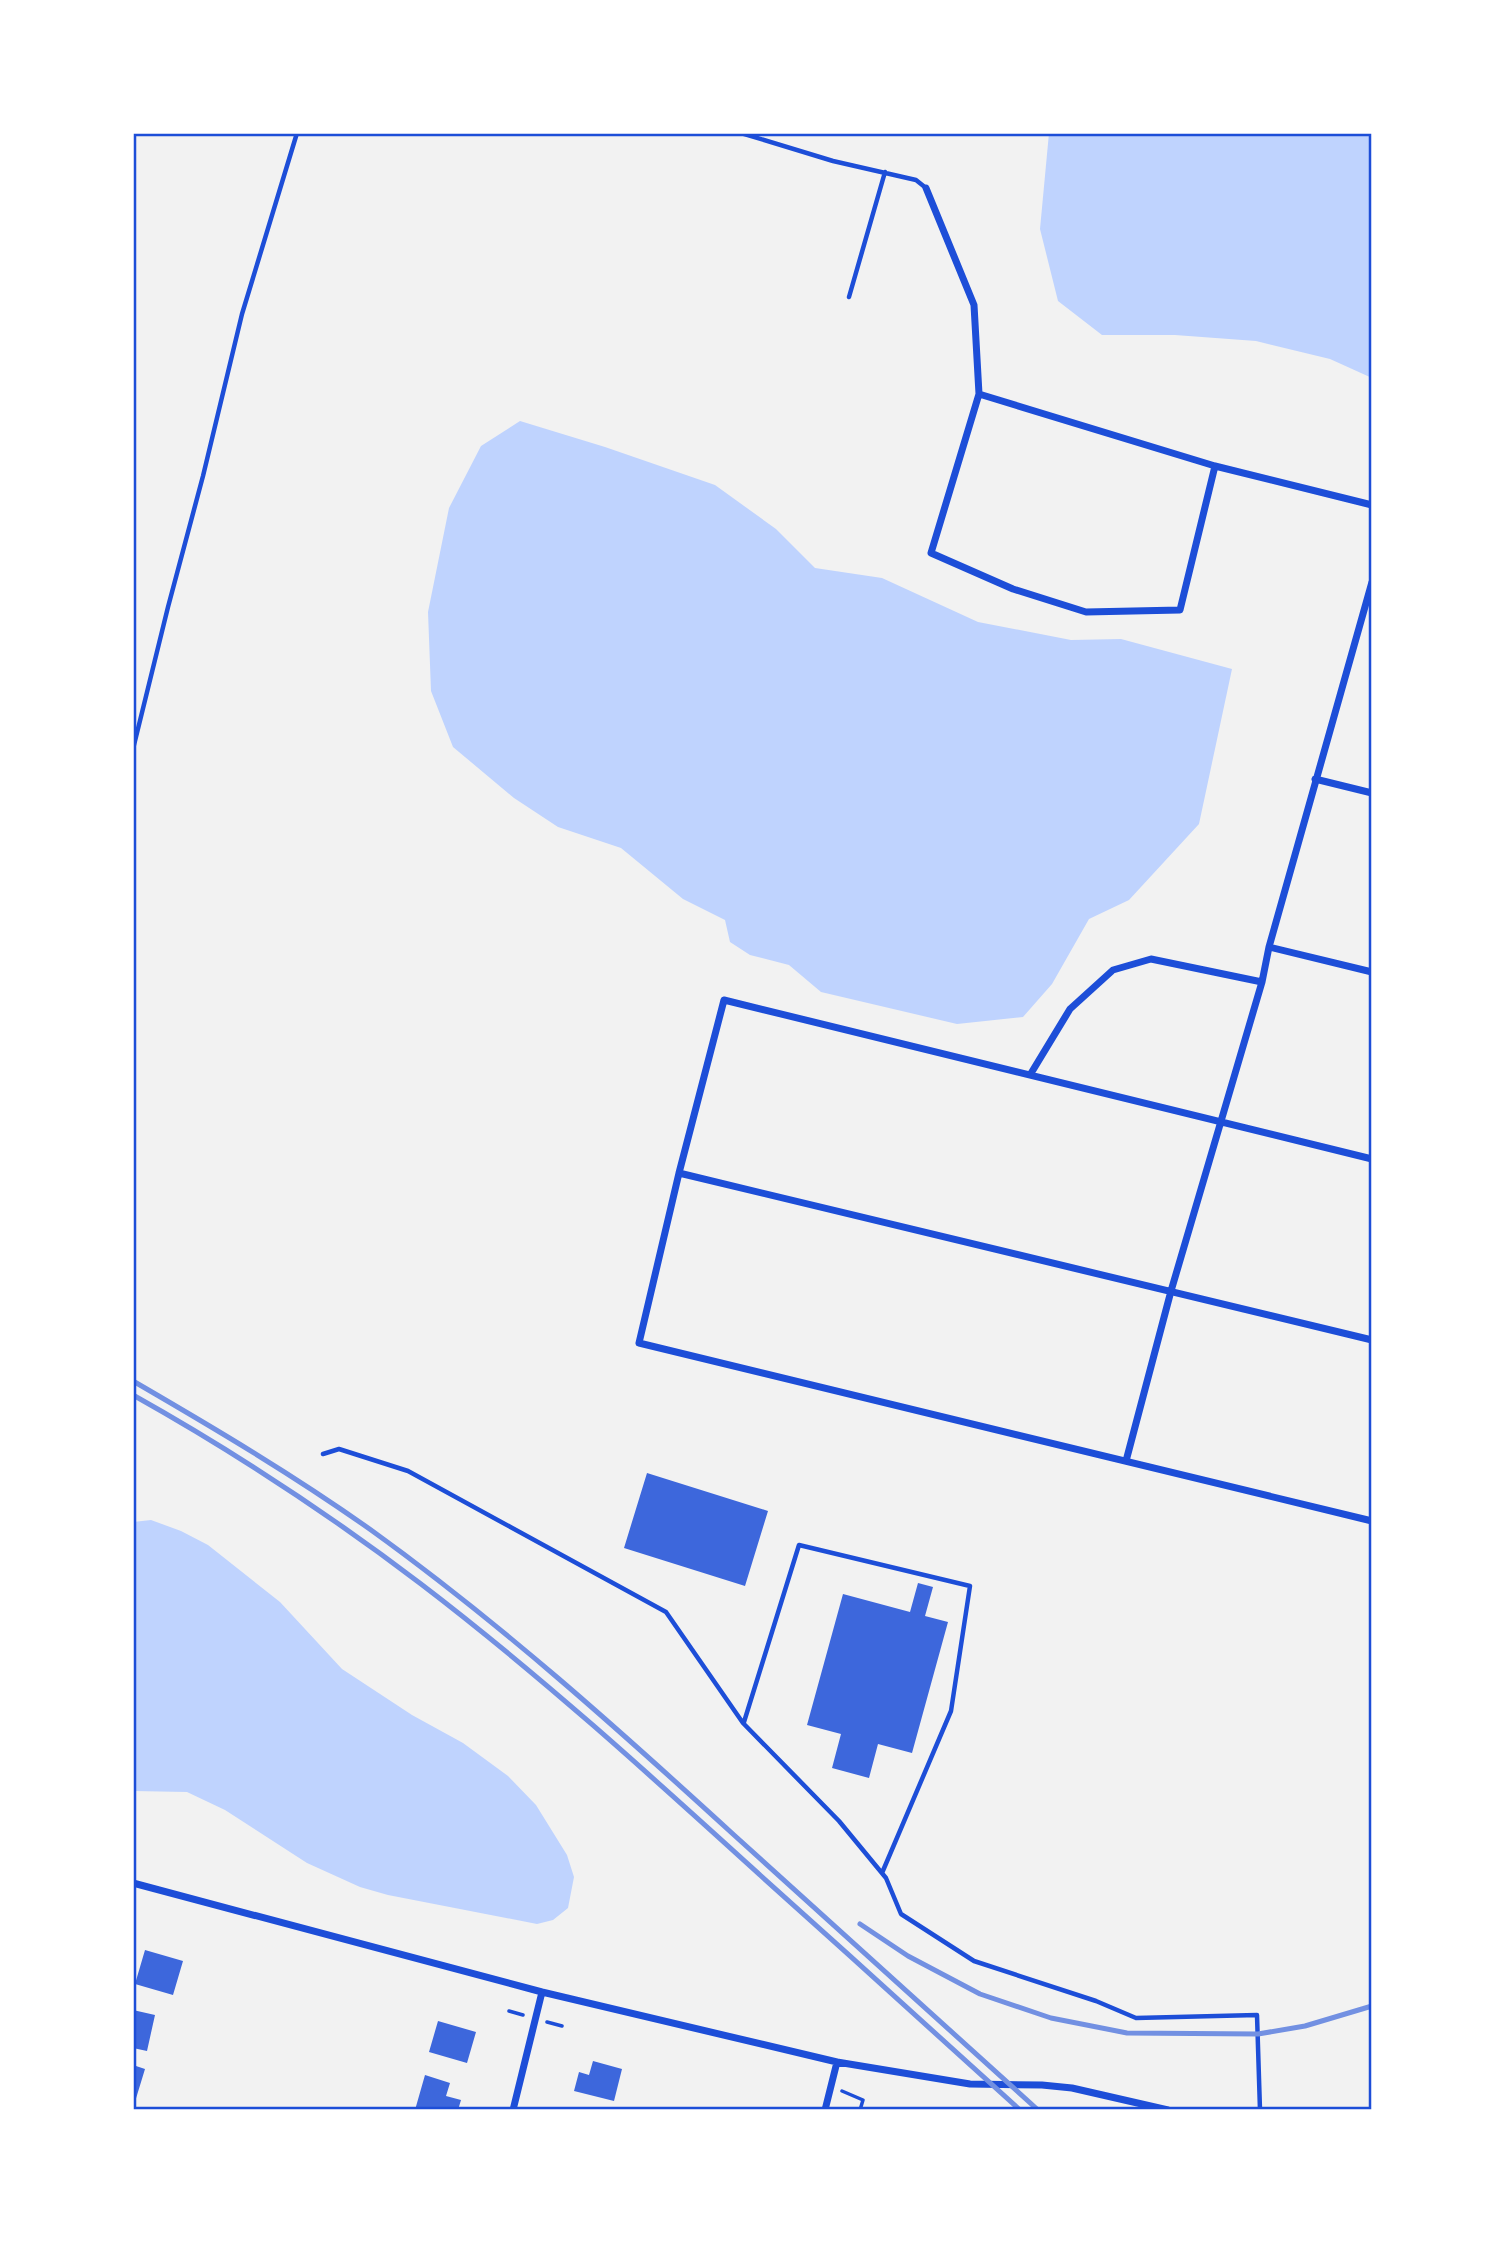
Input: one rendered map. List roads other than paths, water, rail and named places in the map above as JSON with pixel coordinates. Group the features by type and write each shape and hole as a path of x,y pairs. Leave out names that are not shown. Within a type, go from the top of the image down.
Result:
{"street":[{"path":"926,188 974,305 979,394 931,553 1013,589 1086,612 1180,610 1215,466"},
{"path":"979,394 1215,466 1372,505"},
{"path":"1126,1461 1171,1291 1262,982 1315,779 1368,609 1372,582"},
{"path":"1315,779 1372,793"},
{"path":"1269,947 1372,972"},
{"path":"1030,1074 1070,1009 1113,970 1151,959 1262,982"},
{"path":"1372,1159 724,1000 639,1343 1372,1521"},
{"path":"679,1173 1372,1340"},
{"path":"133,1883 542,1992 837,2062 970,2084 1072,2088 1168,2110"},
{"path":"513,2110 542,1992"},
{"path":"825,2110 837,2062"}],"lane":[{"path":"133,749 204,476 242,314 297,133"},
{"path":"741,133 834,161 916,180 926,188"},
{"path":"849,297 885,172"},
{"path":"323,1454 339,1449 408,1471 666,1612 743,1723 839,1821 886,1878 901,1914 974,1961 1096,2001 1136,2018 1257,2015 1260,2110"},
{"path":"743,1723 799,1545 971,1586 951,1711 882,1873"}],"water":[{"path":"1049,133 1372,133 1372,378 1330,359 1256,341 1175,335 1102,335 1058,301 1040,229"},
{"path":"520,421 715,485 776,529 815,568 882,578 978,622 1071,640 1121,639 1232,669 1199,824 1129,900 1089,919 1052,984 1023,1017 957,1024 821,992 789,965 750,955 730,942 725,920 683,899 621,848 558,827 514,798 453,747 431,691 428,612 449,508 481,446"},
{"path":"151,1520 208,1545 280,1602 342,1669 412,1715 463,1743 508,1776 536,1805 567,1855 574,1877 568,1908 553,1920 537,1924 388,1895 360,1887 307,1863 225,1810 187,1792 133,1791 133,1522"}],"railway":[{"path":"133,1381 313,1491 371,1530 466,1602 646,1755 1038,2110"},
{"path":"133,1395 207,1438 316,1508 465,1618 636,1763 1020,2110"},
{"path":"860,1924 908,1956 980,1994 1051,2018 1127,2033 1258,2034 1305,2026 1372,2006"}]}
